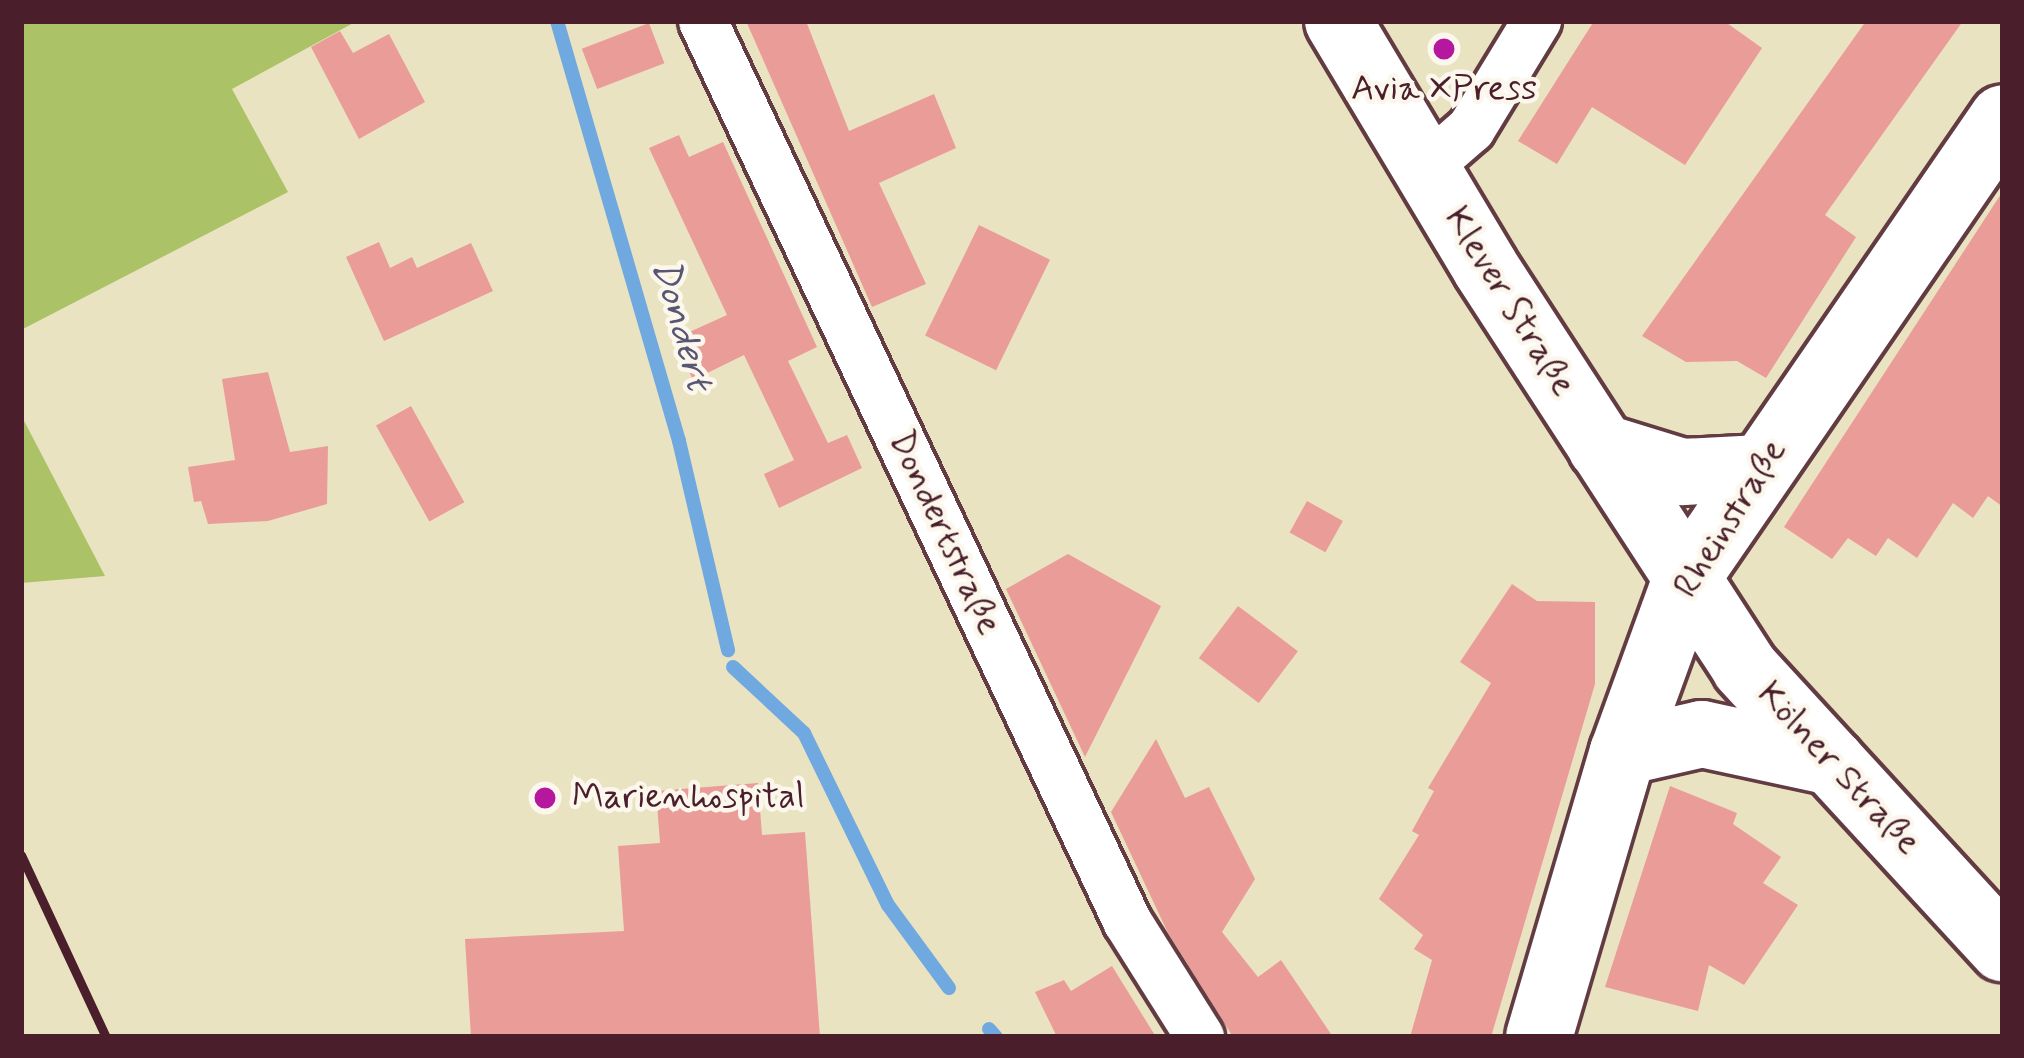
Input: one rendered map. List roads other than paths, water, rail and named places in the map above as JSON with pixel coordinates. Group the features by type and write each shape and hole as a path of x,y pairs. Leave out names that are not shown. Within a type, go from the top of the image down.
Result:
{"main road":[{"name":"Klever Straße","path":"1338,21 1425,169 1685,579"},
{"name":"Rheinstraße","path":"1539,1037 1623,752 1685,579 2003,118"},
{"path":"1601,447 1682,472 1761,468"},
{"name":"Kölner Straße","path":"1685,579 1745,668 2003,949"},
{"path":"1623,752 1702,734 1832,762"}],"street":[{"name":"Dondertstraße","path":"704,21 1127,921 1200,1037"},
{"path":"1425,169 1472,129 1537,21"}],"waterway":[{"name":"Dondert","path":"557,21 679,441 728,650"},
{"name":"Dondert","path":"733,667 804,733 888,905 949,988"},
{"name":"Dondert","path":"989,1029 996,1037"}],"railway":[{"path":"21,855 106,1037"}],"place":[{"name":"Avia XPress","path":"1444,49"},
{"name":"Marienhospital","path":"545,798"}]}
